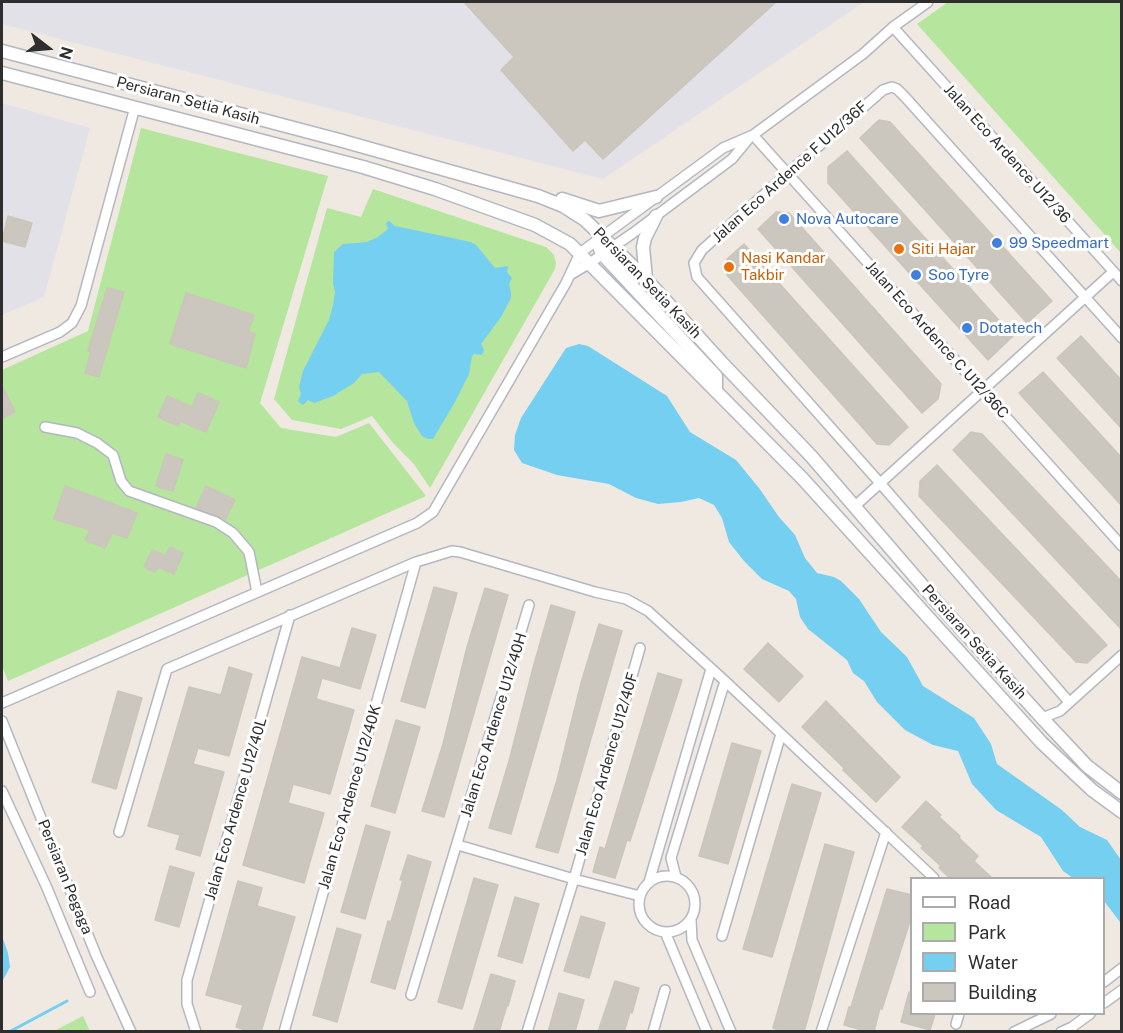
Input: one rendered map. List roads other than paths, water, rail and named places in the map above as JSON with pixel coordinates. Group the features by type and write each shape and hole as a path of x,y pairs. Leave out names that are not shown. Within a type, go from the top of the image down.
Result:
{"street":[{"path":"570,274 591,263 732,159 753,135 863,54 893,27 928,2"},
{"name":"Jalan Eco Ardence U12/36","path":"893,27 1122,282"},
{"name":"Persiaran Setia Kasih","path":"2,51 350,143 552,201 585,220 602,237"},
{"name":"Persiaran Setia Kasih","path":"2,73 135,107 329,164 435,189 555,234 591,263 802,478 1042,743 1092,790 1122,812"},
{"name":"Jalan Eco Ardence F U12/36F","path":"880,483 697,277 694,263 702,250 883,90 892,87 905,97 1084,297"},
{"path":"2,357 60,332 72,323 81,306 135,107"},
{"path":"2,703 417,523 433,512 580,253 723,148 753,135"},
{"name":"Jalan Eco Ardence C U12/36C","path":"753,135 1122,546"},
{"path":"552,201 564,199 599,211 656,197"},
{"path":"646,279 643,246 656,216"},
{"path":"602,237 600,249 607,250 716,376 716,390"},
{"name":"Persiaran Setia Kasih","path":"607,250 646,279 855,506 943,609 1042,718 1087,766 1122,793"},
{"path":"855,506 1113,272"},
{"path":"1084,297 1122,338"},
{"path":"45,427 77,432 113,455 121,481 129,491 216,522 233,533 249,552 257,592"},
{"path":"880,483 1069,702"},
{"path":"119,832 168,669 416,561 452,551 626,599 648,611 932,877"},
{"name":"Jalan Eco Ardence U12/40K","path":"284,1032 416,561"},
{"name":"Jalan Eco Ardence U12/40H","path":"411,995 530,605"},
{"name":"Jalan Eco Ardence U12/40L","path":"196,1032 187,1004 188,980 290,615"},
{"name":"Jalan Eco Ardence U12/40F","path":"526,1032 574,879 640,648"},
{"path":"1042,718 1054,714 1122,655"},
{"path":"690,920 679,929 665,932 658,930 646,922 639,909 640,896 649,882 711,669"},
{"path":"676,877 671,858 725,681"},
{"name":"Persiaran Pegaga","path":"2,721 96,955 131,1032"},
{"path":"722,936 781,734"},
{"name":"Persiaran Pegaga","path":"2,791 47,888 90,992"},
{"path":"821,1032 886,832"},
{"path":"458,845 640,896"},
{"path":"649,882 662,876 676,877 683,880 693,892 695,906 690,920 692,940 731,1032"},
{"path":"665,932 706,1032"},
{"path":"1105,981 1122,968"},
{"path":"653,1032 665,990"},
{"path":"1105,1002 1122,990"},
{"path":"956,1024 959,1015"},
{"path":"1014,1032 1049,1015"},
{"path":"1061,1032 1089,1015"}],"water":[{"path":"389,221 395,226 471,242 495,268 508,266 507,272 512,278 509,284 511,298 501,317 481,344 484,350 482,355 472,356 469,374 433,439 422,436 414,423 407,401 379,372 362,374 354,383 333,396 314,403 308,400 303,405 298,401 301,394 299,387 303,371 329,320 333,305 334,252 343,244 367,242 378,237 388,229 386,223"},
{"path":"579,344 588,346 667,396 690,432 736,460 795,535 805,558 817,573 841,581 859,599 881,632 907,657 923,686 974,718 991,744 997,764 1062,810 1080,827 1107,840 1121,860 1120,922 1105,902 1105,877 1072,877 1063,871 1041,837 996,810 972,784 958,751 933,745 905,730 877,702 864,681 853,673 847,660 808,629 800,617 796,599 789,591 762,579 744,561 729,542 722,518 714,505 699,498 658,504 636,498 609,484 557,475 522,463 514,450 515,435 521,418 566,348"},
{"path":"2,936 10,967 2,982"}],"waterway":[{"path":"9,1032 67,1001"}],"place":[{"name":"Nova Autocare","path":"784,219"},
{"name":"99 Speedmart","path":"997,243"},
{"name":"Siti Hajar","path":"899,249"},
{"name":"Nasi Kandar Takbir","path":"729,267"},
{"name":"Soo Tyre","path":"916,275"},
{"name":"Dotatech","path":"967,328"}]}
